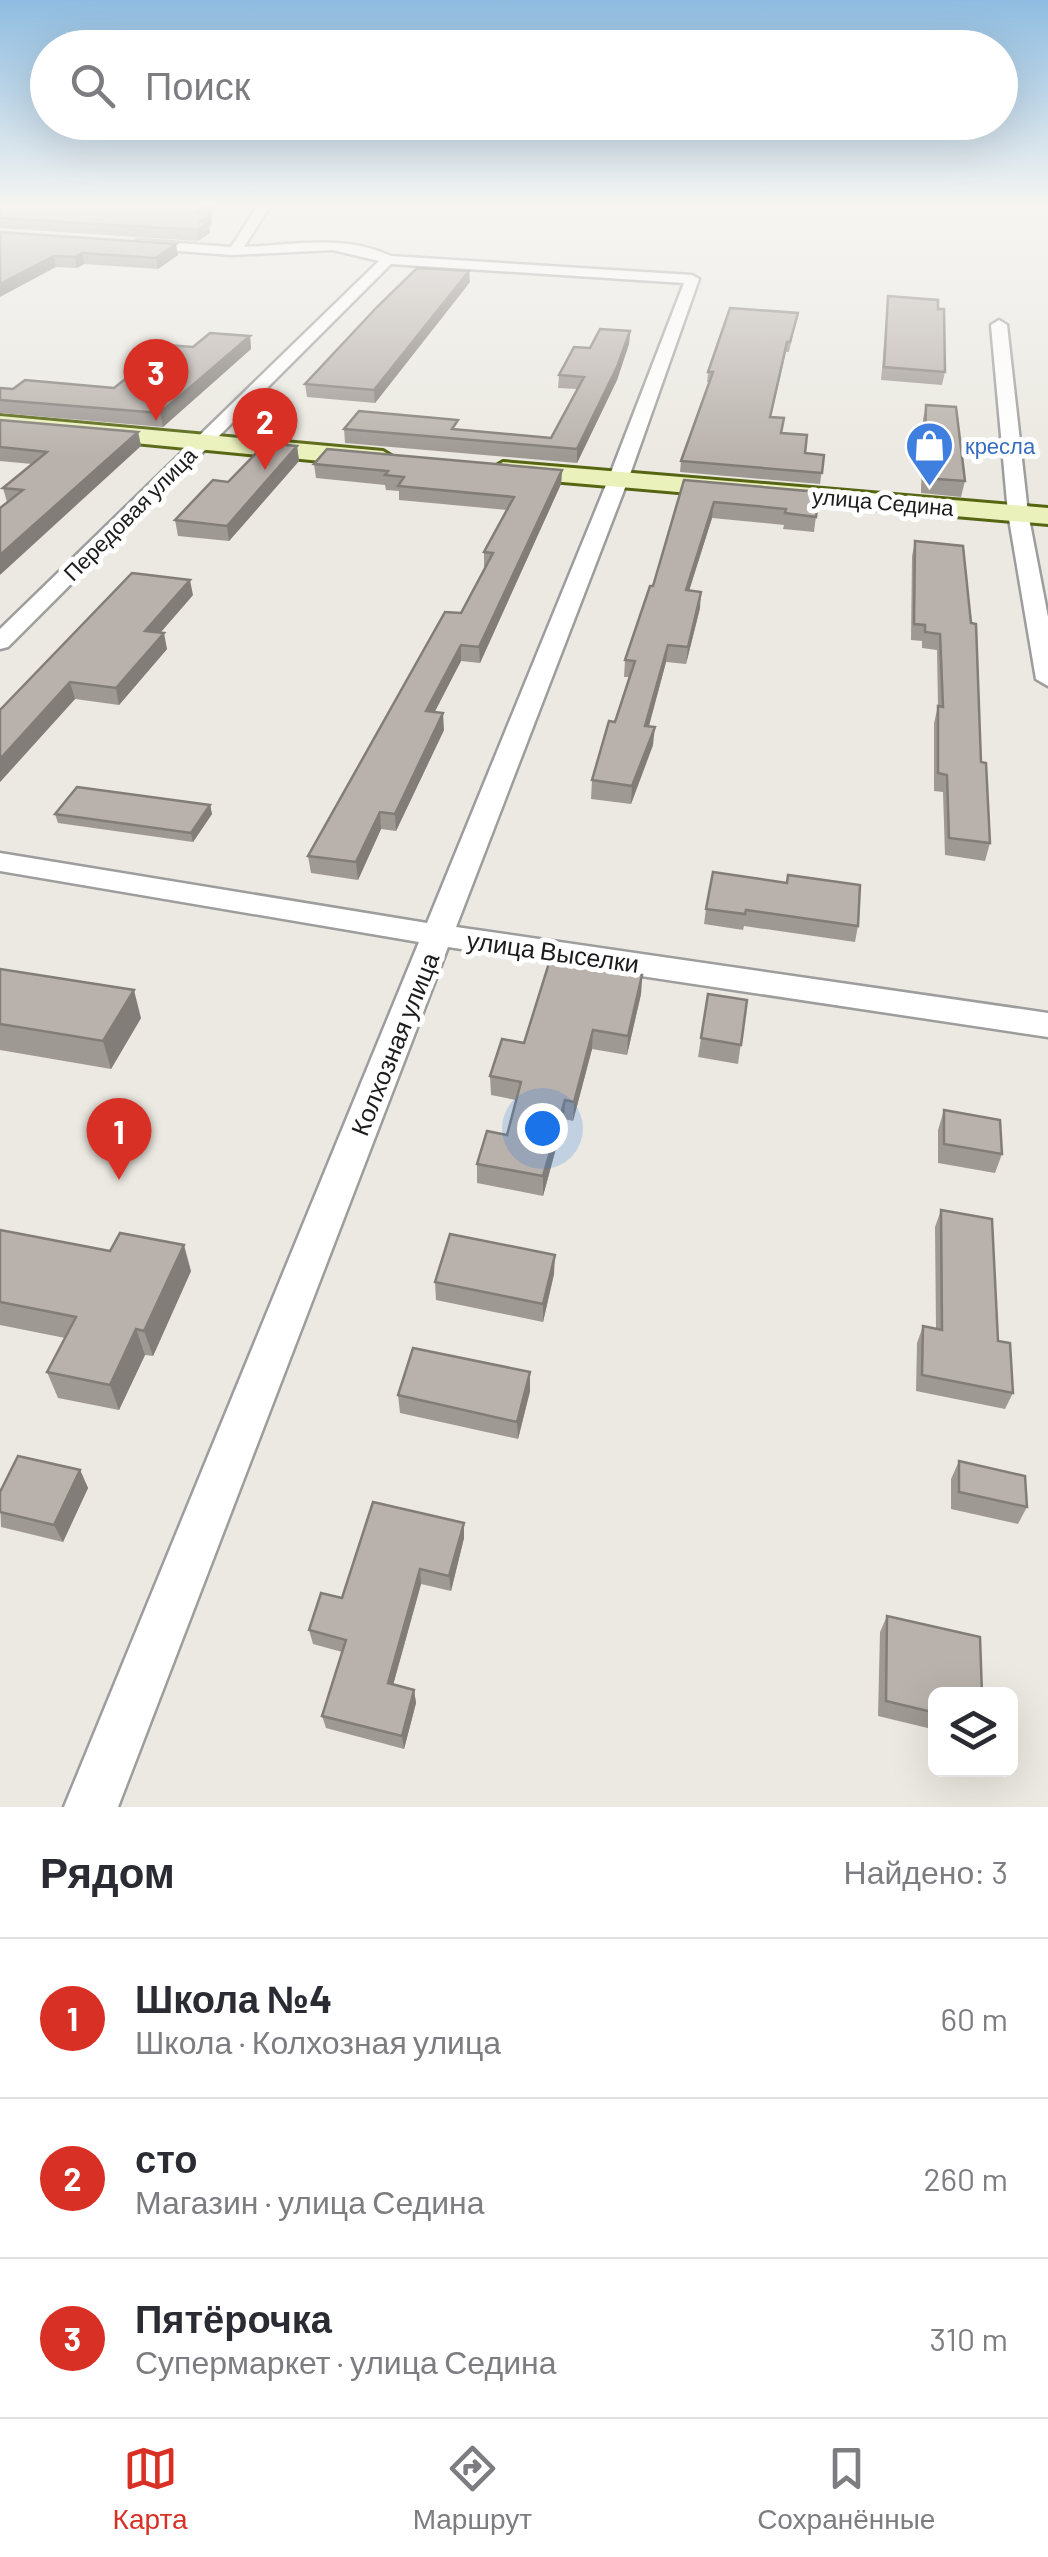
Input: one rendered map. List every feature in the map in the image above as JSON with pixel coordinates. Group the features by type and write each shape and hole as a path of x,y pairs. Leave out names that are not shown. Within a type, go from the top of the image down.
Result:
{"main road":[{"path":"0,423 417,462"},
{"name":"улица Седина","path":"475,467 1048,516"}],"street":[{"name":"Передовая улица","path":"0,642 359,288"},
{"name":"Колхозная улица","path":"91,1807 618,480 689,288"},
{"path":"999,325 1018,514 1048,679"},
{"name":"улица Выселки","path":"0,862 438,936 1048,1025"}],"building":[{"path":"396,288 455,288 374,390 305,384"},
{"path":"888,296 938,300 938,309 944,309 945,372 884,367"},
{"path":"730,308 798,313 787,342 770,417 784,418 781,433 807,435 805,453 824,455 822,473 681,461 713,372 708,372"},
{"path":"600,329 630,331 577,449 344,429 359,411 458,420 452,429 551,438 584,377 559,375 574,347 590,348"},
{"path":"210,333 250,336 160,413 0,400 0,388 13,389 25,380 114,388 168,345 193,347"},
{"path":"926,405 956,407 965,481 924,478"},
{"path":"0,420 138,432 0,555 0,508 23,490 3,488 47,452 0,447"},
{"path":"266,443 297,446 227,526 175,520 213,480 228,482"},
{"path":"327,449 562,470 479,647 461,645 426,711 443,713 395,814 380,812 356,862 308,856 445,612 461,613 493,553 484,552 514,497 398,486 404,477 385,475 388,471 314,464"},
{"path":"684,480 819,492 816,517 785,513 786,509 714,502 686,590 701,592 688,647 668,645 645,726 655,727 632,786 592,780 609,721 615,722 635,661 625,660 653,586"},
{"path":"915,541 963,546 971,623 976,624 981,762 986,763 990,843 949,838 947,775 938,773 938,706 943,707 940,634 925,632 925,625 914,624"},
{"path":"132,573 190,580 145,631 164,633 116,688 70,682 0,759 0,710"},
{"path":"77,787 210,805 191,833 55,814"},
{"path":"713,872 787,883 788,875 860,885 858,926 746,910 745,914 706,909"},
{"path":"550,960 642,975 628,1036 593,1030 574,1102 565,1100 543,1176 477,1164 487,1131 507,1135 521,1082 490,1076 502,1039 524,1043"},
{"path":"0,969 134,990 103,1041 0,1024"},
{"path":"708,994 747,1000 741,1045 701,1038"},
{"path":"944,1110 1000,1120 1002,1154 944,1144"},
{"path":"941,1210 992,1219 998,1341 1010,1343 1013,1393 922,1375 923,1326 942,1330"},
{"path":"0,1230 110,1251 120,1233 184,1245 144,1331 136,1329 110,1385 47,1372 76,1317 0,1302"},
{"path":"450,1234 555,1255 543,1304 435,1282"},
{"path":"413,1348 530,1372 517,1422 398,1395"},
{"path":"18,1456 80,1470 54,1525 0,1512 0,1492"},
{"path":"959,1461 1025,1476 1027,1507 959,1492"},
{"path":"373,1502 464,1523 449,1576 420,1569 388,1683 414,1690 402,1736 322,1716 346,1640 309,1630 321,1593 342,1598"},
{"path":"887,1616 980,1637 982,1687 928,1687 928,1711 886,1701"}],"place":[{"name":"Пятёрочка","path":"156,421"},
{"name":"сто","path":"265,470"},
{"name":"кресла","path":"930,488"},
{"name":"Школа №4","path":"119,1180"}]}
